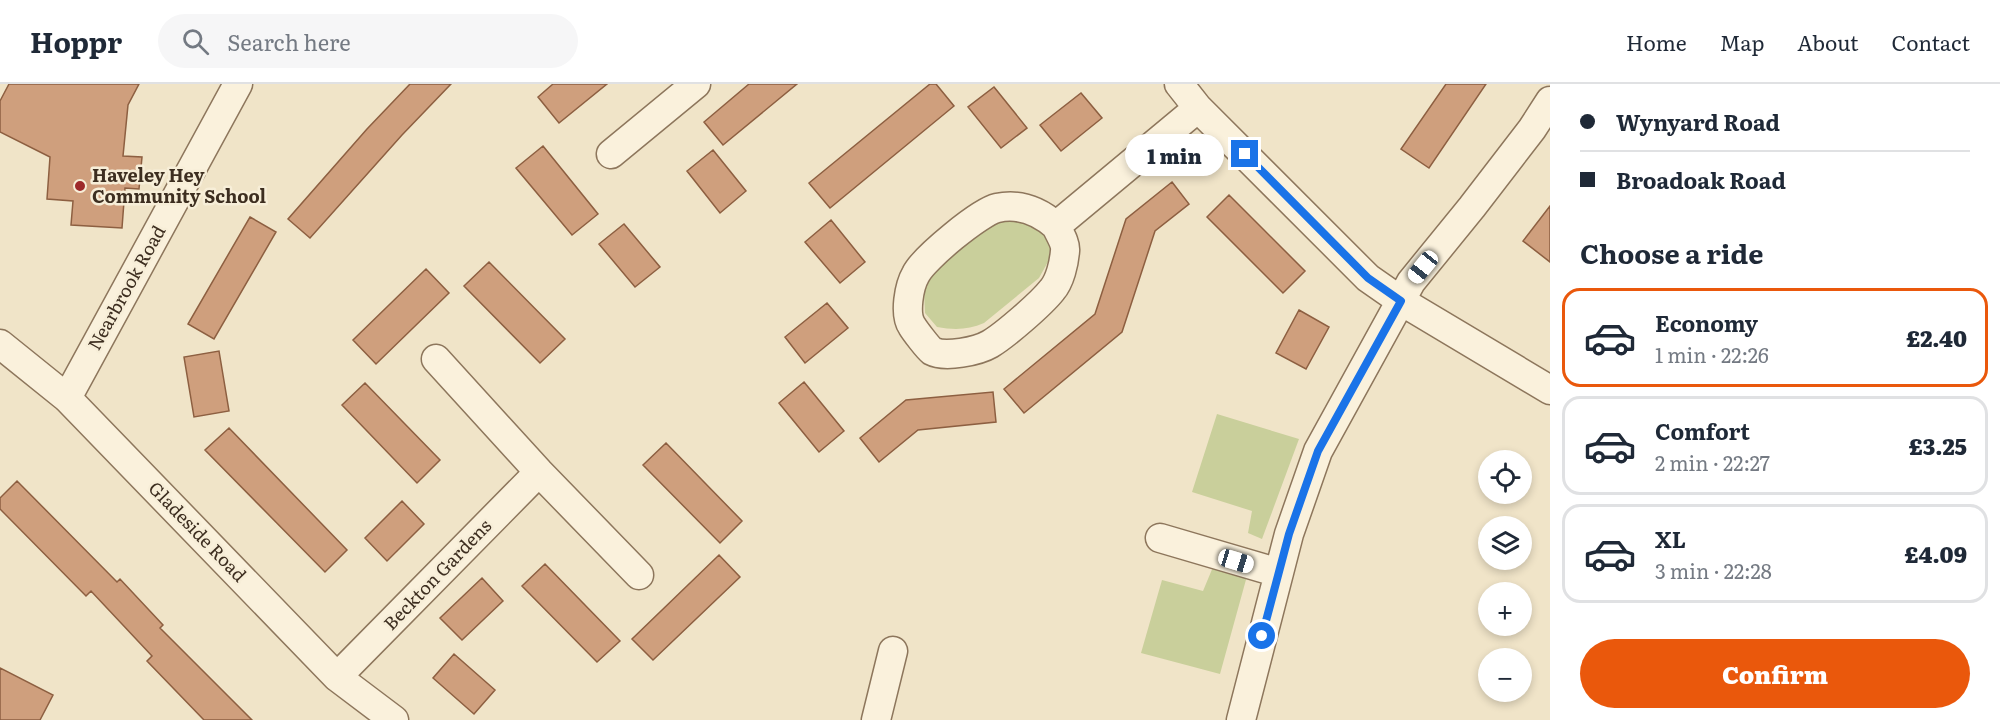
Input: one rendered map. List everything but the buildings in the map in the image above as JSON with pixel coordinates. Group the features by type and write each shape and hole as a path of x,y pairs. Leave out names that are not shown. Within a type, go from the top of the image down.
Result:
{"street":[{"name":"Nearbrook Road","path":"67,398 238,84"},
{"path":"610,154 696,84"},
{"path":"1179,84 1198,108 1368,278 1401,301 1550,390"},
{"path":"1241,720 1289,534 1318,451 1411,282 1519,147 1550,101"},
{"path":"1056,226 1198,108"},
{"path":"998,208 1026,208 1043,215 1056,226 1065,248 1062,267 1054,288 990,344 971,351 945,354 932,351 910,325 906,309 916,274 928,259 981,214 998,208"},
{"name":"Gladeside Road","path":"0,344 67,398 337,677 394,720"},
{"path":"436,359 539,472 639,575"},
{"name":"Beckton Gardens","path":"337,677 539,472"},
{"path":"1160,538 1279,573"},
{"path":"876,720 893,651"}],"green space":[{"path":"999,217 1024,217 1051,239 1049,260 1039,278 984,323 961,329 937,327 925,313 924,291 931,268"},
{"path":"1217,414 1299,439 1262,539 1248,533 1252,511 1192,492"},
{"path":"1213,567 1247,576 1220,674 1141,653 1162,580 1203,591"}],"place":[{"name":"Haveley Hey Community School","path":"80,186"}],"route":[{"path":"1245,154 1368,278 1401,301 1318,451 1289,534 1262,636"}]}
